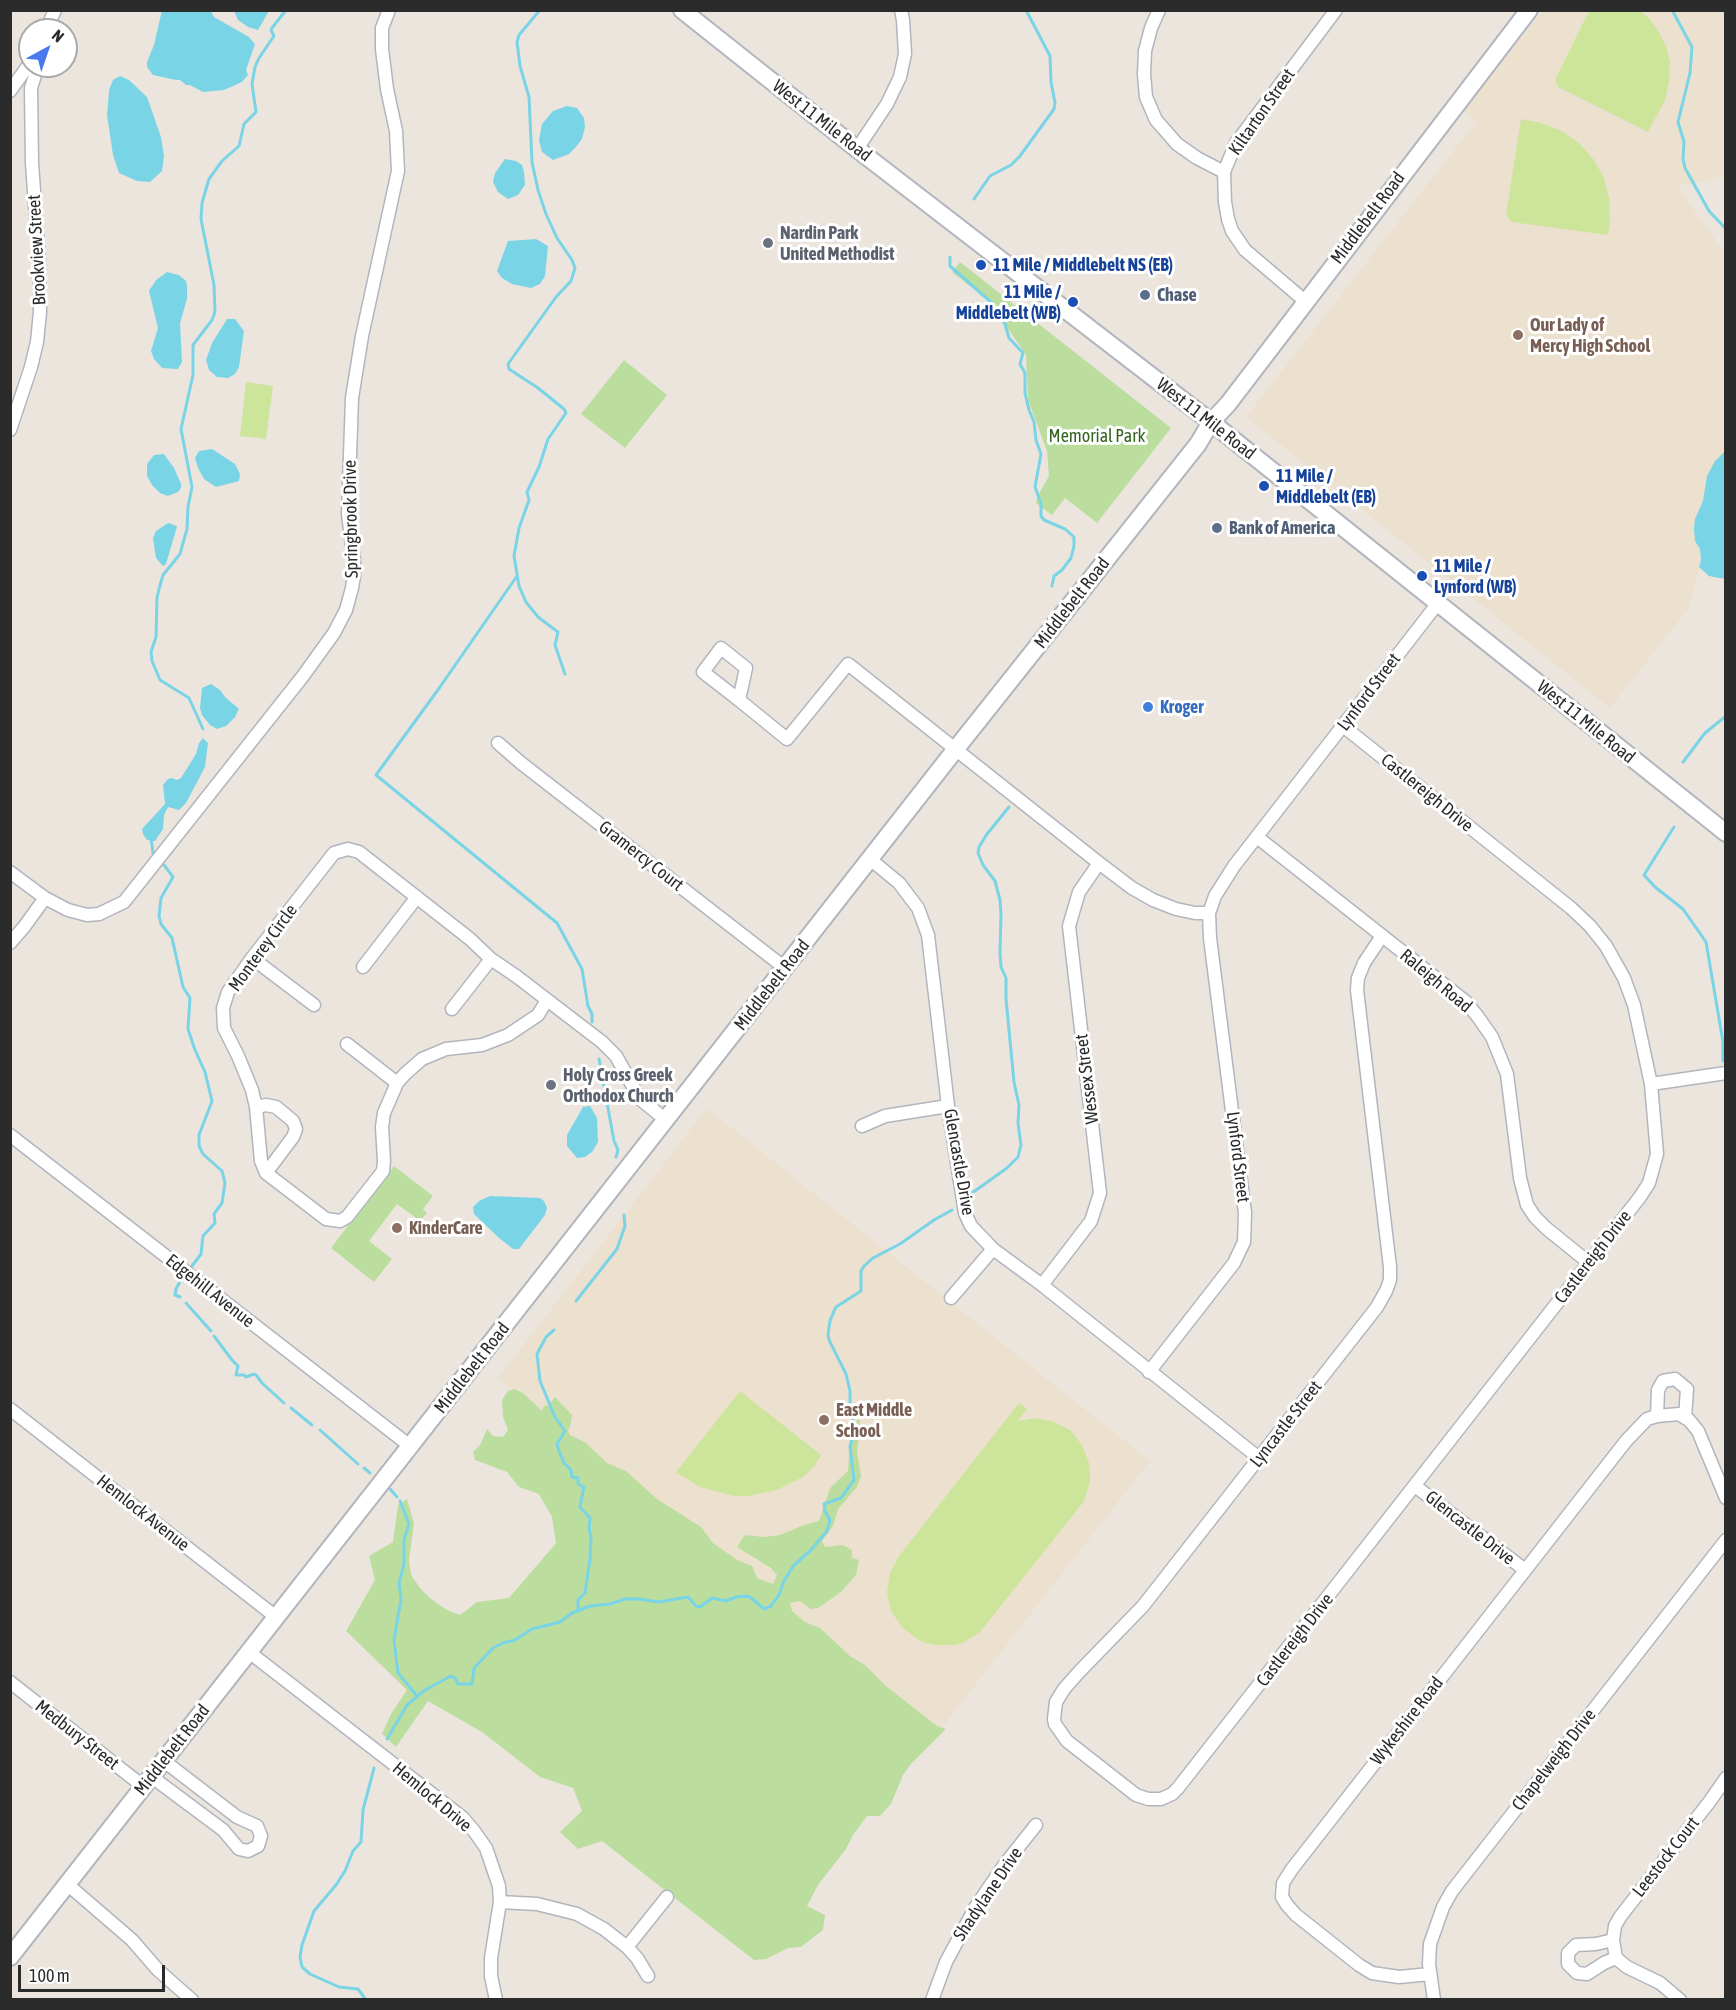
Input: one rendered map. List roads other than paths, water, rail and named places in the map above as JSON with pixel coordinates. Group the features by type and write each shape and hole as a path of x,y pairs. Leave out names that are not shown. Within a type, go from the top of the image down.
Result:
{"street":[{"name":"Springbrook Drive","path":"10,872 45,898 68,910 87,915 99,914 124,902 303,676 334,633 346,610 354,576 348,514 352,398 366,315 398,171 396,131 387,89 382,48 382,28 389,10"},
{"name":"West 11 Mile Road","path":"682,10 857,149 1211,422 1725,833"},
{"path":"857,149 886,104 900,77 905,54 901,10"},
{"path":"1159,10 1145,51 1146,97 1156,120 1177,144 1224,172"},
{"name":"Kiltarton Street","path":"1305,301 1245,250 1232,231 1225,202 1224,172 1236,143 1336,10"},
{"name":"Middlebelt Road","path":"11,1955 1198,444 1211,422 1228,404 1529,10"},
{"path":"10,91 19,78"},
{"name":"Brookview Street","path":"10,430 31,367 37,342 40,312 32,163 31,88 34,78"},
{"name":"Lynford Street","path":"1149,1372 1234,1263 1244,1242 1245,1214 1209,913 1224,880 1437,603"},
{"path":"739,700 788,739 848,664 1099,863 1153,900 1195,914 1209,913"},
{"name":"Castlereigh Drive","path":"1172,1794 1640,1197 1649,1183 1657,1154 1651,1084 1634,1005 1624,978 1606,946 1571,908 1343,726"},
{"name":"Gramercy Court","path":"498,743 785,968"},
{"name":"Raleigh Road","path":"1257,837 1466,1002 1492,1037 1507,1074 1520,1178 1527,1205 1546,1228 1588,1262"},
{"name":"Monterey Circle","path":"266,1173 261,1161 256,1107 244,1068 224,1028 224,1008 228,992 334,853 348,849 359,852 470,939 491,959 602,1042 616,1056 640,1099 666,1120"},
{"name":"Glencastle Drive","path":"870,859 899,883 918,908 928,935 948,1106 965,1213 971,1226 993,1249 1042,1285 1259,1458"},
{"name":"Wessex Street","path":"1042,1285 1091,1221 1100,1193 1069,926 1079,892 1099,863"},
{"path":"363,967 417,897"},
{"path":"10,943 45,898"},
{"name":"Lyncastle Street","path":"1172,1794 1161,1799 1148,1799 1136,1795 1074,1748 1055,1724 1056,1702 1079,1672 1143,1606 1377,1307 1386,1291 1390,1280 1390,1267 1357,990 1358,978 1364,963 1382,936"},
{"path":"252,958 314,1005"},
{"path":"452,1009 491,959"},
{"path":"256,1107 266,1105 276,1107 293,1121 296,1130 266,1173 326,1219 339,1221 347,1217 383,1171 384,1113 397,1083 422,1059 446,1049 482,1045 508,1035 538,1015 547,1000"},
{"path":"347,1044 397,1083"},
{"path":"1651,1084 1725,1073"},
{"path":"862,1126 885,1116 948,1106"},
{"name":"Edgehill Avenue","path":"10,1135 410,1446"},
{"path":"951,1298 993,1249"},
{"path":"1685,1418 1687,1389 1675,1379 1663,1381 1658,1390 1657,1416 1679,1414 1698,1431 1725,1498"},
{"name":"Hemlock Avenue","path":"10,1409 276,1617"},
{"name":"Wykeshire Road","path":"1430,1974 1392,1976 1372,1972 1359,1965 1296,1915 1282,1897 1283,1883 1299,1859 1626,1441 1647,1419 1657,1416"},
{"name":"Glencastle Drive","path":"1415,1486 1525,1570"},
{"name":"Chapelweigh Drive","path":"1434,2000 1430,1974 1430,1944 1443,1907 1452,1891 1725,1540"},
{"name":"Hemlock Drive","path":"249,1652 463,1818 486,1848 499,1886 500,1902 491,1958 495,2000"},
{"name":"Medbury Street","path":"10,1682 148,1782 223,1830 239,1849 248,1851 258,1846 261,1836 257,1826 237,1817 164,1761"},
{"name":"Leestock Court","path":"1613,1940 1615,1926 1620,1917 1710,1801 1725,1778"},
{"name":"Shadylane Drive","path":"932,2000 950,1954 975,1908 1036,1825"},
{"path":"67,1884 132,1940 158,1970 192,2000"},
{"path":"627,1947 667,1897"},
{"path":"500,1902 537,1904 577,1914 604,1929 627,1947 648,1976"},
{"path":"1616,1958 1604,1962 1587,1974 1577,1973 1568,1964 1568,1953 1575,1945 1613,1940 1616,1958 1627,1967 1660,1983 1680,2000"}],"water":[{"path":"162,10 211,11 214,17 249,37 255,44 246,70 248,75 242,82 224,90 203,92 180,80 153,75 147,67 147,62 154,45"},
{"path":"234,11 269,11 258,30 238,20"},
{"path":"120,76 129,80 147,97 161,137 164,156 162,171 150,182 137,181 119,173 113,155 107,115 109,90 113,80"},
{"path":"567,106 577,108 584,118 585,127 582,139 569,154 553,160 542,152 539,140 542,124 553,111"},
{"path":"505,159 522,165 525,185 518,195 508,199 498,192 493,182 495,173"},
{"path":"536,239 548,246 545,276 540,284 531,288 512,284 502,278 497,271 508,241"},
{"path":"167,272 179,275 186,281 187,286 187,299 180,323 182,362 178,369 162,368 154,359 151,351 158,328 149,291 156,280"},
{"path":"227,319 235,319 244,331 239,367 235,374 228,378 217,377 209,370 206,360 212,343"},
{"path":"212,449 235,464 240,474 239,481 216,487 204,479 195,458 199,451"},
{"path":"1725,451 1725,579 1709,576 1699,567 1700,549 1695,541 1694,529 1695,519 1703,501 1707,476 1715,461"},
{"path":"164,454 181,484 178,492 168,496 160,493 147,476 147,464 154,455"},
{"path":"168,523 177,526 166,564 163,566 156,558 153,538 156,531"},
{"path":"211,684 239,709 226,726 217,729 210,725 202,715 200,708 202,688"},
{"path":"203,738 208,743 205,767 186,803 179,810 168,807 164,815 163,829 155,841 147,840 142,829 165,804 163,785 168,779 181,778"},
{"path":"590,1106 597,1118 598,1142 592,1152 585,1157 577,1158 567,1146 567,1135 583,1107"},
{"path":"490,1196 540,1198 544,1201 547,1208 545,1215 519,1249 513,1249 474,1214 473,1207"}],"waterway":[{"path":"203,729 189,698 160,680 152,661 151,652 156,637 157,598 163,575 180,554 187,529 192,487 181,429 193,375 193,345 212,320 215,312 214,285 201,219 202,203 209,179 222,161 239,146 244,124 256,112 252,84 255,67 274,36 272,28 286,10"},
{"path":"540,10 519,35 517,42 520,66 529,97 532,162 546,214 575,268 571,281 556,297 508,364 509,369 538,388 566,413 548,439 539,467 527,492 529,500 519,528 514,556 519,586 526,602 538,617 558,632 555,645 565,674"},
{"path":"974,199 990,176 1011,165 1020,156 1054,109 1050,56 1026,10"},
{"path":"1672,10 1692,47 1690,73 1678,122 1684,142 1685,168 1709,211 1726,229"},
{"path":"950,257 950,266 992,303 1005,324 1009,338 1023,353 1020,364 1025,373 1025,393 1041,454 1035,487 1041,503 1041,516 1044,520 1065,529 1074,537 1071,558 1054,576 1052,586"},
{"path":"517,576 376,775 557,923 582,969 592,1022"},
{"path":"1683,762 1705,733 1726,716"},
{"path":"972,1193 1007,1168 1018,1157 1021,1145 1018,1123 1019,1105 1014,1082 1006,999 1006,978 1001,967 1000,900 995,881 983,865 978,853 987,834 1009,807"},
{"path":"1674,827 1644,875 1655,887 1683,909 1706,942 1723,1042 1723,1061"},
{"path":"151,838 153,853"},
{"path":"164,865 173,877 161,898 159,916 161,924 172,938 183,987 190,998 188,1029 205,1072 212,1101 199,1135 199,1146 203,1154 222,1171 225,1183 222,1203 214,1214 215,1223 203,1236 201,1254 192,1266"},
{"path":"599,1059 614,1141"},
{"path":"615,1143 618,1150 616,1157"},
{"path":"387,1739 407,1705 425,1690 451,1676 458,1684 472,1684 474,1668 493,1648 515,1640 532,1629 560,1622 572,1613 590,1606 610,1604 625,1599 659,1602 688,1597 700,1607 712,1598 726,1601 745,1596 750,1597 764,1609 771,1606 794,1565 827,1531 830,1520 824,1504 841,1498 854,1480 850,1447 855,1428 850,1408 850,1391 846,1374 828,1334 834,1311 836,1307 861,1291 861,1271 873,1258 900,1244 952,1210"},
{"path":"576,1301 617,1249 625,1226 624,1215"},
{"path":"180,1297 175,1295 182,1278"},
{"path":"186,1303 211,1331"},
{"path":"554,1330 546,1337 537,1354 540,1381 555,1417 565,1431 557,1444 559,1451 564,1463 571,1470 572,1477 578,1478 578,1484 584,1487 580,1507 590,1518 590,1559 585,1593 578,1600 578,1611"},
{"path":"214,1336 238,1366 236,1375 246,1377 256,1375 284,1403"},
{"path":"291,1408 312,1425"},
{"path":"320,1430 358,1464"},
{"path":"364,1468 370,1473"},
{"path":"390,1489 397,1497"},
{"path":"400,1501 409,1524 404,1540 404,1564 399,1583 401,1599 394,1640 398,1673 417,1696"},
{"path":"366,2000 358,1989 339,1987 310,1974 302,1967 300,1957 314,1911 336,1885 353,1851 361,1842 363,1810 374,1768"}],"place":[{"name":"Nardin Park United Methodist","path":"768,243"},
{"name":"11 Mile / Middlebelt NS (EB)","path":"981,265"},
{"name":"Chase","path":"1145,295"},
{"name":"11 Mile / Middlebelt (WB)","path":"1073,302"},
{"name":"Our Lady of Mercy High School","path":"1518,335"},
{"name":"11 Mile / Middlebelt (EB)","path":"1264,486"},
{"name":"Bank of America","path":"1217,528"},
{"name":"11 Mile / Lynford (WB)","path":"1422,576"},
{"name":"Kroger","path":"1148,707"},
{"name":"Holy Cross Greek Orthodox Church","path":"551,1085"},
{"name":"KinderCare","path":"397,1228"},
{"name":"East Middle School","path":"824,1420"}],"park label":[{"name":"Memorial Park","path":"1097,436"}]}
